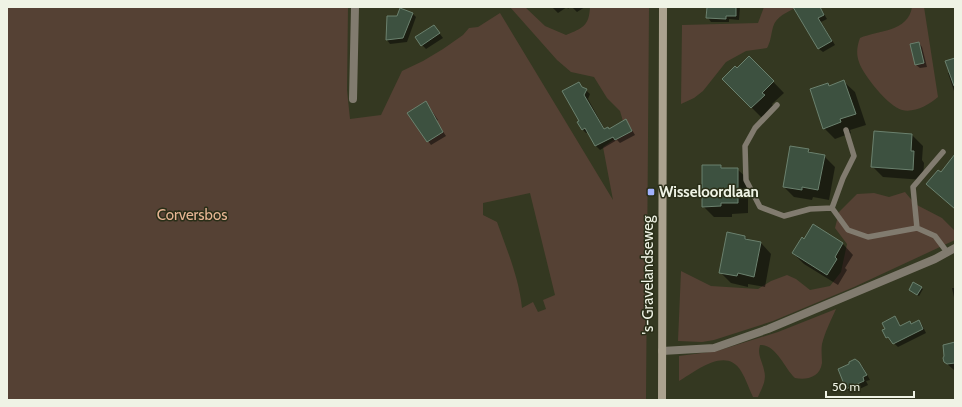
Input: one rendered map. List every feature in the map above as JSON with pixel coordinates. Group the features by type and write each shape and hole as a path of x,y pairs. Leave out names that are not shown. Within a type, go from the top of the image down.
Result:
{"street":[{"path":"353,100 355,7"},
{"name":"'s-Gravelandseweg","path":"662,400 663,7"},
{"path":"662,352 714,348 768,329 935,258 955,248"}],"lane":[{"path":"777,105 755,128 745,146 746,180 760,207 784,216 810,209 832,208"},
{"path":"832,208 843,178 854,156 846,130"},
{"path":"918,228 913,187 943,152"},
{"path":"832,208 848,230 868,237 918,228 935,236 946,252"}],"green space":[{"name":"Corversbos","path":"7,7 348,7 347,90 350,119 381,115 402,71 443,49 463,35 469,28 478,27 500,13 613,200 603,147 615,139 625,128 620,111 607,98 594,77 571,72 557,60 510,7 525,7 545,26 566,35 584,26 588,18 590,7 649,7 646,400 7,400","holes":["530,193 555,295 543,300 546,309 538,312 533,302 522,308 518,286 509,254 497,222 483,215 483,203"]},
{"path":"764,7 797,7 777,20 773,27 767,48 746,51 726,62 703,91 694,98 681,104 682,25 758,23"},
{"path":"912,7 924,7 938,97 921,108 907,111 897,108 877,90 861,68 857,56 857,50 860,38 899,26 905,21"},
{"path":"905,192 915,204 942,218 955,231 955,240 854,287 773,321 714,340 702,342 678,341 681,271 711,286 758,289 771,281 787,275 796,279 810,290 830,286 841,272 847,244 835,228 839,212 857,194 874,193 889,197"},
{"path":"836,309 822,344 821,368 812,377 804,379 795,378 776,353 766,346 760,345 759,355 765,377 764,384 758,397 753,397 741,371 735,364 727,361 711,363 679,381 679,356 717,351 778,332"}],"building":[{"path":"707,7 736,7 736,16 726,16 726,19 706,18"},
{"path":"793,7 820,7 824,15 818,18 832,41 818,49"},
{"path":"400,8 413,13 403,38 386,40 387,16 397,16"},
{"path":"434,25 440,33 421,46 415,37"},
{"path":"919,42 924,63 915,65 910,44"},
{"path":"749,56 774,81 762,93 765,95 751,108 722,79 735,66 737,68"},
{"path":"955,58 955,86 954,86 945,61"},
{"path":"844,80 856,114 840,119 841,122 823,129 810,89 828,83 829,86"},
{"path":"579,82 582,87 587,89 584,95 604,129 608,127 609,129 626,119 632,131 615,140 613,137 595,146 585,128 582,130 577,122 579,121 562,91"},
{"path":"426,101 443,132 427,142 407,113"},
{"path":"874,131 912,134 911,151 914,151 913,170 871,167"},
{"path":"790,146 809,149 808,152 825,155 818,190 802,187 802,190 783,187"},
{"path":"955,154 955,209 926,184 938,170 941,172"},
{"path":"702,165 721,165 721,168 738,168 738,203 721,203 721,206 702,207"},
{"path":"813,224 843,243 835,257 837,259 827,275 792,253 802,237 804,239"},
{"path":"727,232 745,236 745,239 761,242 754,277 738,273 737,276 719,273"},
{"path":"913,282 922,287 917,295 909,290"},
{"path":"895,316 900,326 910,321 911,324 919,320 923,329 893,344 888,337 886,338 882,330 885,329 882,323"},
{"path":"955,342 955,363 947,364 944,362 943,358 943,345"},
{"path":"855,359 859,362 867,375 863,377 864,381 846,389 838,369 849,364 849,362"}],"place":[{"name":"Wisseloordlaan","path":"651,192"}]}
